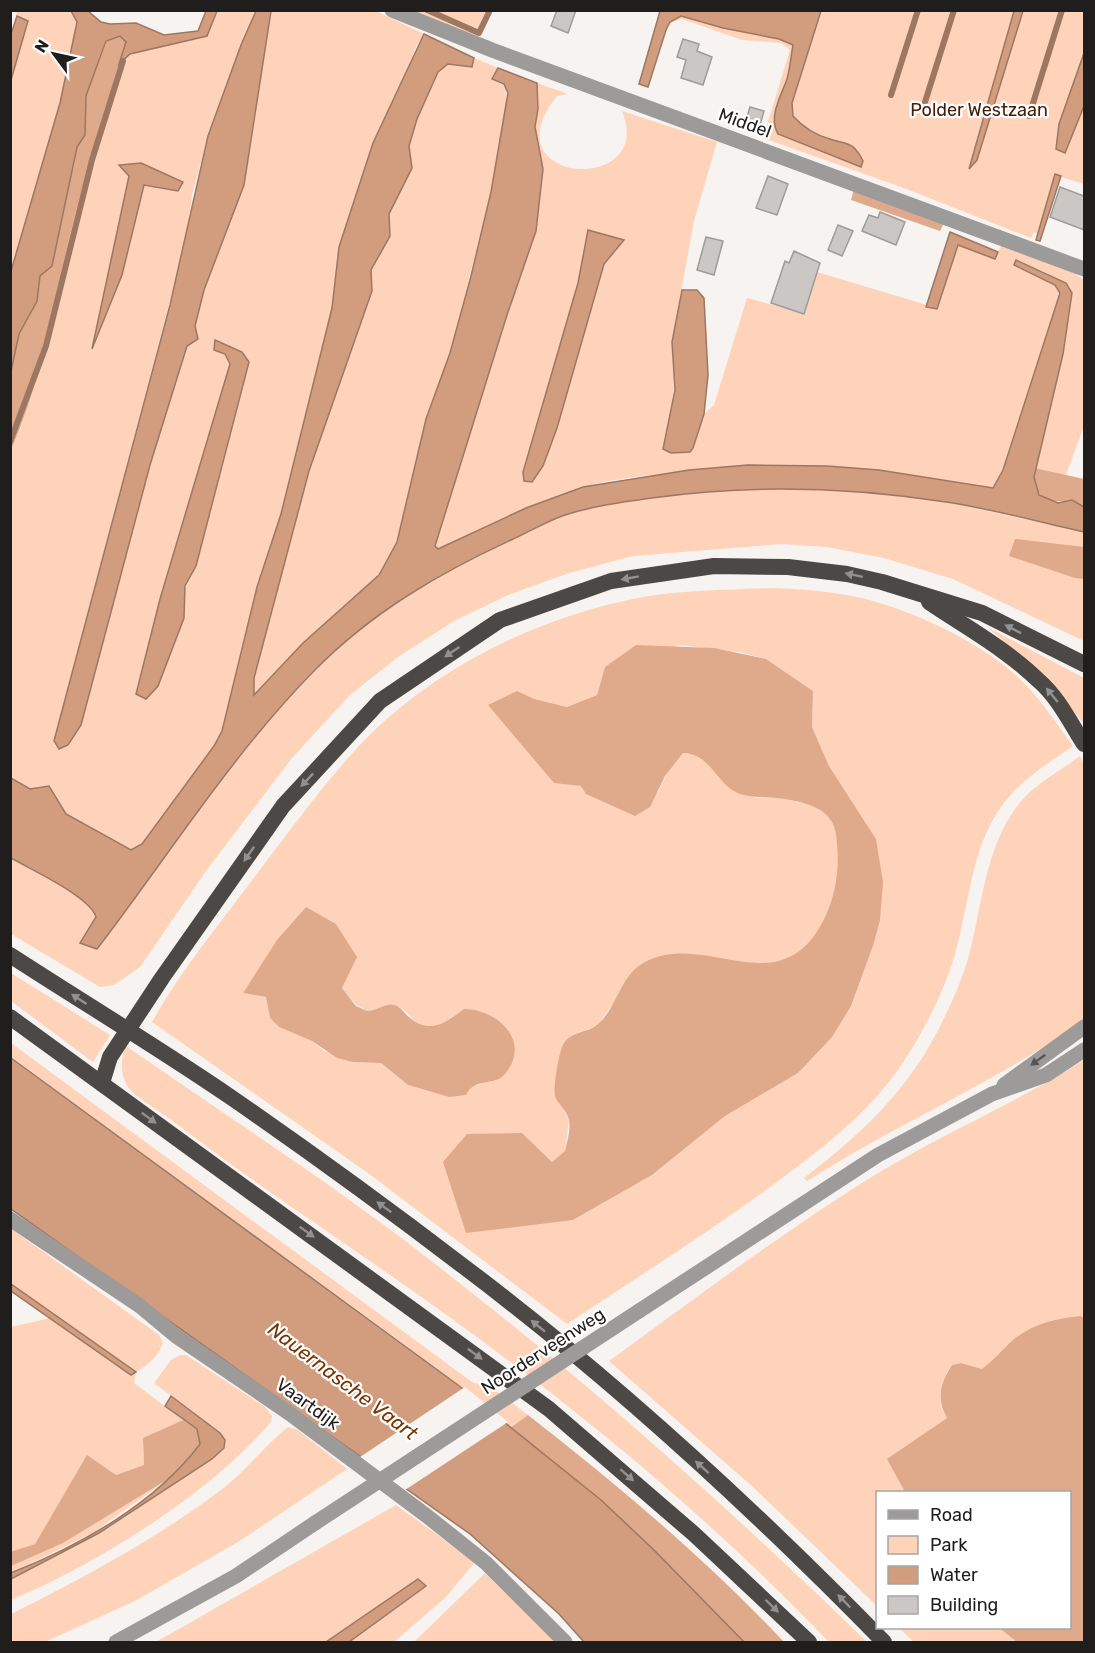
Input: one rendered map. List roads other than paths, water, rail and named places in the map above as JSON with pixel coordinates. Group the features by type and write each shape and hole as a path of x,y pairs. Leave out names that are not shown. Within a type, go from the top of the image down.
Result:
{"highway":[{"path":"102,1083 110,1057 162,978 291,797 380,701 500,620 612,581 714,566 815,570 847,574 910,590 982,613 1084,664"},
{"path":"910,590 990,641 1039,680 1056,700 1084,744"},
{"path":"10,955 230,1096 390,1211 538,1325 757,1517 884,1642"},
{"path":"10,1017 549,1409 694,1534 809,1642"}],"street":[{"name":"Middel","path":"392,10 492,50 1084,269"},
{"name":"Noorderveenweg","path":"116,1642 236,1576 878,1155 992,1094 1084,1027"},
{"name":"Noorderveenweg","path":"992,1094 1046,1075 1084,1050"},
{"name":"Vaartdijk","path":"10,1219 140,1306 176,1336 289,1413 427,1516 486,1563 565,1642"}],"water":[{"path":"71,11 88,11 101,22 110,24 136,23 164,35 198,31 206,11 217,11 207,36 130,54 119,64 126,42 120,36 106,41 86,96 85,135 77,147 52,266 40,276 37,301 19,334 11,371 11,271 60,103 77,22"},
{"path":"256,11 271,11 244,185 204,290 195,326 198,339 187,346 150,465 81,725 68,745 59,749 54,741 170,305 208,136 241,45"},
{"path":"660,11 821,11 792,103 793,116 814,133 853,147 863,161 861,167 778,134 774,121 775,114 787,79 793,45 779,39 723,28 681,16 670,22 666,30 648,87 639,84"},
{"path":"1014,11 1023,11 977,160 969,169"},
{"path":"17,16 28,21 11,80 11,34"},
{"path":"424,34 474,58 472,67 448,64 438,72 417,119 409,146 412,168 389,214 390,236 371,270 372,291 309,471 254,678 254,695 303,643 379,575 397,542 426,419 450,353 491,192 508,93 504,84 492,79 498,68 537,83 538,109 535,127 543,169 536,231 507,315 435,546 438,549 526,508 583,487 689,470 748,465 827,466 879,470 993,488 1003,470 1060,293 1055,285 1014,265 1016,260 1066,283 1072,293 1063,354 1034,477 1039,495 1058,503 1072,500 1084,507 1084,532 946,502 836,490 762,489 689,494 608,505 558,517 432,581 359,630 337,649 285,702 256,736 97,949 80,943 96,917 92,909 72,892 11,858 11,778 30,789 49,786 66,814 131,850 142,844 214,746 222,731 257,587 281,514 332,308 339,247 373,143"},
{"path":"1084,53 1084,106 1065,153 1056,149 1059,124"},
{"path":"141,163 183,182 178,191 144,185 122,275 92,349 129,176 119,165"},
{"path":"1055,174 1061,176 1040,241 1036,240"},
{"path":"588,230 624,240 604,264 557,428 543,466 532,482 524,481 523,472 578,283"},
{"path":"950,232 998,252 995,259 958,245 937,309 926,307"},
{"path":"682,290 697,290 704,298 708,375 704,414 693,448 690,452 671,453 663,449 675,390 672,342"},
{"path":"215,340 242,352 249,362 196,566 185,586 184,618 158,686 146,699 136,694 160,599 230,364 225,354 214,350"},
{"name":"Nauernasche Vaart","path":"11,1058 458,1385 601,1500 655,1551 744,1642 584,1642 559,1614 470,1534 11,1209"},
{"path":"10,1284 136,1372 131,1375 11,1291"},
{"path":"171,1396 220,1433 225,1440 224,1448 212,1459 99,1533 11,1579 11,1573 63,1550 114,1521 161,1486 182,1466 200,1444 197,1429 165,1406"},
{"path":"418,1579 426,1586 349,1642 326,1642"}],"waterway":[{"path":"427,10 479,33 490,10"},
{"path":"891,95 918,10"},
{"path":"925,102 954,10"},
{"path":"1029,116 1062,10"},
{"path":"10,442 46,346 92,160 123,61"}],"park label":[{"name":"Polder Westzaan","path":"979,110"}]}
